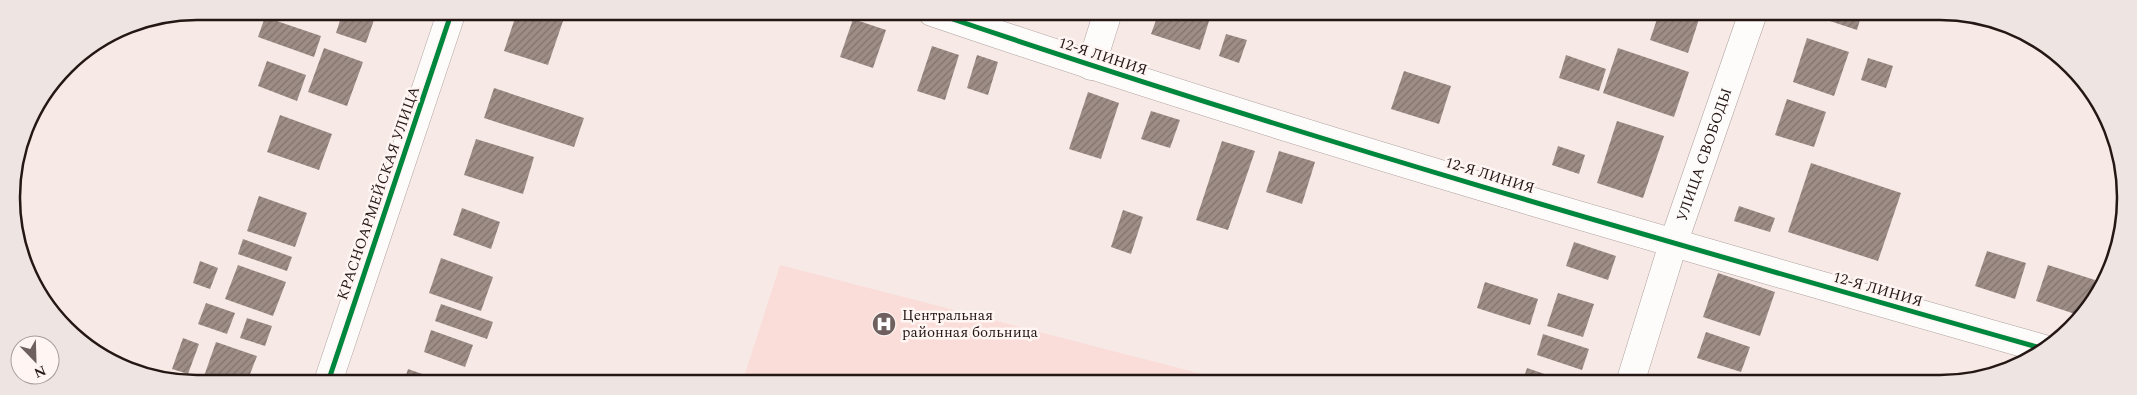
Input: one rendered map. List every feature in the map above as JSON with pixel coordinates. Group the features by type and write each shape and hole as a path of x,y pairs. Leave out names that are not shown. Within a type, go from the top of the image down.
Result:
{"street":[{"name":"КРАСНОАРМЕЙСКАЯ УЛИЦА","path":"330,375 449,20"},
{"name":"12-Я ЛИНИЯ","path":"956,20 1091,66 1673,244 2035,347"},
{"path":"1091,66 1105,20"},
{"name":"УЛИЦА СВОБОДЫ","path":"1632,375 1673,244 1751,20"}],"shaded area":[{"name":"Центральная районная больница","path":"780,265 1206,375 745,375"}],"building":[{"path":"264,20 274,20 321,36 314,57 258,37"},
{"path":"340,20 374,20 366,43 336,33"},
{"path":"514,20 563,21 548,65 504,51"},
{"path":"853,20 886,30 873,68 840,57"},
{"path":"1156,20 1209,21 1200,50 1151,34"},
{"path":"1657,20 1699,20 1688,53 1650,40"},
{"path":"1827,20 1860,20 1857,30"},
{"path":"1226,34 1247,40 1239,63 1219,56"},
{"path":"1807,38 1849,52 1834,96 1793,82"},
{"path":"932,46 959,55 945,100 917,91"},
{"path":"324,48 363,62 347,106 308,92"},
{"path":"1618,48 1689,72 1674,117 1603,93"},
{"path":"977,55 998,62 988,95 967,88"},
{"path":"1566,55 1606,69 1599,91 1559,78"},
{"path":"1868,58 1893,66 1886,88 1861,80"},
{"path":"267,61 306,75 297,101 258,86"},
{"path":"1404,71 1451,86 1439,124 1391,109"},
{"path":"494,88 584,118 574,147 484,118"},
{"path":"1088,92 1119,103 1101,159 1069,149"},
{"path":"1787,99 1826,112 1814,147 1775,135"},
{"path":"1151,111 1180,120 1170,148 1141,139"},
{"path":"280,115 332,134 319,170 267,152"},
{"path":"1617,121 1664,136 1643,198 1597,183"},
{"path":"476,139 534,157 523,194 464,175"},
{"path":"1222,141 1255,151 1228,230 1196,220"},
{"path":"1558,146 1585,155 1579,174 1552,165"},
{"path":"1279,151 1315,162 1302,204 1266,192"},
{"path":"1811,163 1901,193 1878,261 1788,232"},
{"path":"259,196 307,213 295,247 247,231"},
{"path":"1739,206 1775,218 1770,232 1734,221"},
{"path":"462,208 500,222 491,249 453,235"},
{"path":"1123,210 1143,217 1131,254 1111,247"},
{"path":"243,239 292,257 287,271 238,254"},
{"path":"1574,242 1616,256 1608,280 1566,266"},
{"path":"1987,251 2026,263 2015,299 1975,286"},
{"path":"441,258 493,277 481,311 429,293"},
{"path":"200,261 218,268 210,289 193,283"},
{"path":"238,265 286,282 273,316 225,299"},
{"path":"2048,265 2095,280 2087,296 2074,314 2036,301"},
{"path":"1718,273 1775,292 1760,336 1703,317"},
{"path":"1485,282 1538,299 1530,325 1477,308"},
{"path":"1558,293 1594,304 1583,337 1547,326"},
{"path":"206,303 235,313 227,334 198,324"},
{"path":"441,304 493,322 487,339 435,321"},
{"path":"247,318 272,326 265,346 240,338"},
{"path":"431,330 473,345 465,367 424,352"},
{"path":"1706,332 1750,347 1741,372 1697,358"},
{"path":"1543,334 1589,349 1582,370 1537,355"},
{"path":"183,338 199,344 188,374 172,369"},
{"path":"216,342 257,356 250,375 204,375"},
{"path":"1527,368 1548,375 1525,375"},
{"path":"408,369 425,375 406,375"}],"cycle path":[{"path":"330,375 449,20"},
{"path":"956,20 1346,146 1625,229 2035,347"}],"place":[{"name":"Центральная районная больница","path":"884,324"}]}
